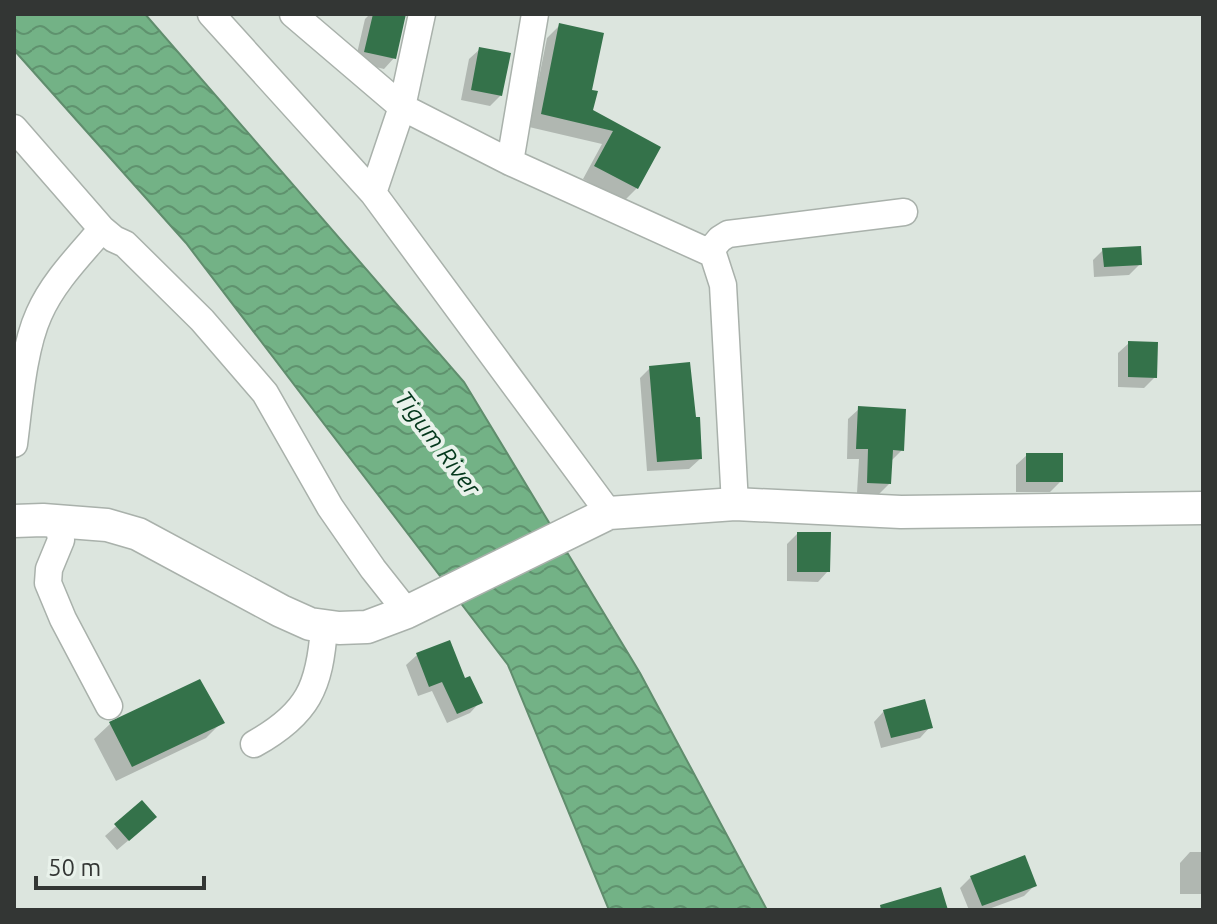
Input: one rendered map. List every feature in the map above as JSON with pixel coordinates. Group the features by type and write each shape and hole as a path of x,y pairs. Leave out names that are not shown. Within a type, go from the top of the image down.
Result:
{"street":[{"path":"211,14 373,193 601,516"},
{"path":"373,193 402,107 422,14"},
{"path":"510,162 535,14"},
{"path":"301,17 402,107 510,162 709,252 719,267 723,285 735,504"},
{"path":"14,128 102,229 125,244 202,320 265,393 330,507 373,569 415,608"},
{"path":"709,252 728,234 904,212"},
{"path":"14,444 23,373 38,315 69,266 102,229"},
{"path":"14,521 107,525 138,534 281,611 324,627 367,627 415,608 601,516 735,504 901,512 1203,508"},
{"path":"58,521 61,540 49,569 48,583 63,619 109,706"},
{"path":"254,744 291,720 305,703 319,672 324,627"}],"water":[{"name":"Tigum River","path":"14,14 145,14 464,382 640,673 767,910 609,910 508,665 186,243 14,50"}],"building":[{"path":"373,14 406,14 396,59 364,52"},
{"path":"559,23 604,33 592,90 598,91 593,110 661,147 638,189 594,166 613,131 541,114"},
{"path":"479,47 511,53 502,96 471,90"},
{"path":"1141,246 1142,265 1104,267 1102,248"},
{"path":"1128,341 1158,342 1157,378 1128,377"},
{"path":"690,362 696,417 700,417 702,459 657,462 649,366"},
{"path":"858,406 906,409 904,451 893,450 891,484 867,483 868,449 856,449"},
{"path":"1026,453 1063,453 1063,482 1026,482"},
{"path":"797,532 831,532 830,572 797,572"},
{"path":"450,640 465,678 470,676 483,703 457,714 442,682 429,687 416,653"},
{"path":"200,679 225,723 132,767 109,722"},
{"path":"925,699 933,728 891,738 883,710"},
{"path":"142,800 157,817 129,841 114,824"},
{"path":"1025,855 1037,886 982,906 970,876"},
{"path":"941,887 948,910 881,910 880,905"}]}
